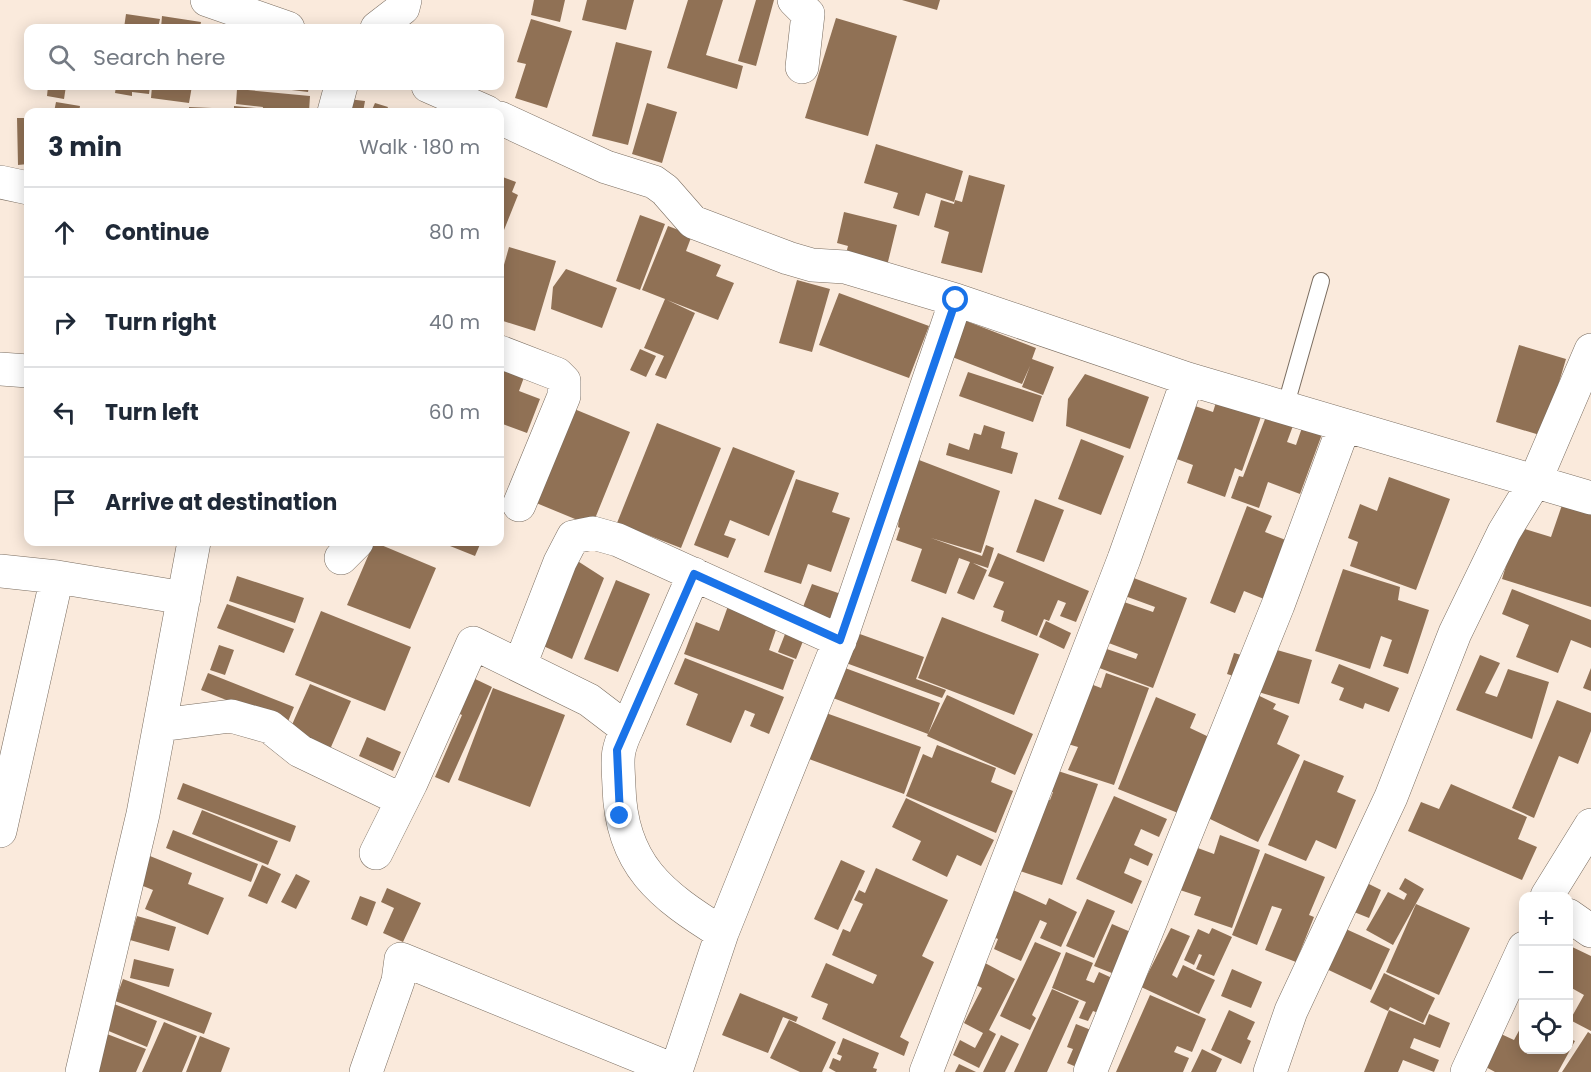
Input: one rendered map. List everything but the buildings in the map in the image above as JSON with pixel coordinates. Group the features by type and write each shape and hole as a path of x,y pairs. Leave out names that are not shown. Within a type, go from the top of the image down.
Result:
{"street":[{"path":"207,0 276,24"},
{"path":"382,24 402,8 405,0"},
{"path":"794,0 808,14 802,67"},
{"path":"335,108 340,90"},
{"path":"437,90 478,108"},
{"path":"504,120 606,166 654,182 665,190 693,222 812,265 845,267 956,300 1188,379 1591,498"},
{"path":"0,182 24,187"},
{"path":"366,1072 398,981 401,960 677,1072 722,933 840,640 956,300"},
{"path":"1270,1072 1292,1011 1391,797 1455,633 1504,531 1535,481 1591,350"},
{"path":"504,354 557,374 564,381 564,396 519,505"},
{"path":"0,369 24,371"},
{"path":"926,1072 1124,559 1188,379"},
{"path":"1090,1072 1274,616 1344,426"},
{"path":"520,665 560,562 573,537 593,533 618,540 840,640"},
{"path":"82,1072 143,814 193,546"},
{"path":"0,571 57,577 184,598"},
{"path":"694,574 617,750 620,816 630,846 668,897 722,933"},
{"path":"0,831 57,577"},
{"path":"376,852 473,643 589,700 627,729"},
{"path":"160,724 231,716 270,727 300,751 402,800"},
{"path":"1550,892 1591,825"},
{"path":"1573,918 1591,931"},
{"path":"1467,1072 1519,959"}],"lane":[{"path":"1285,408 1321,281"}],"route":[{"path":"620,816 617,750 694,574 840,640 956,300"}]}
